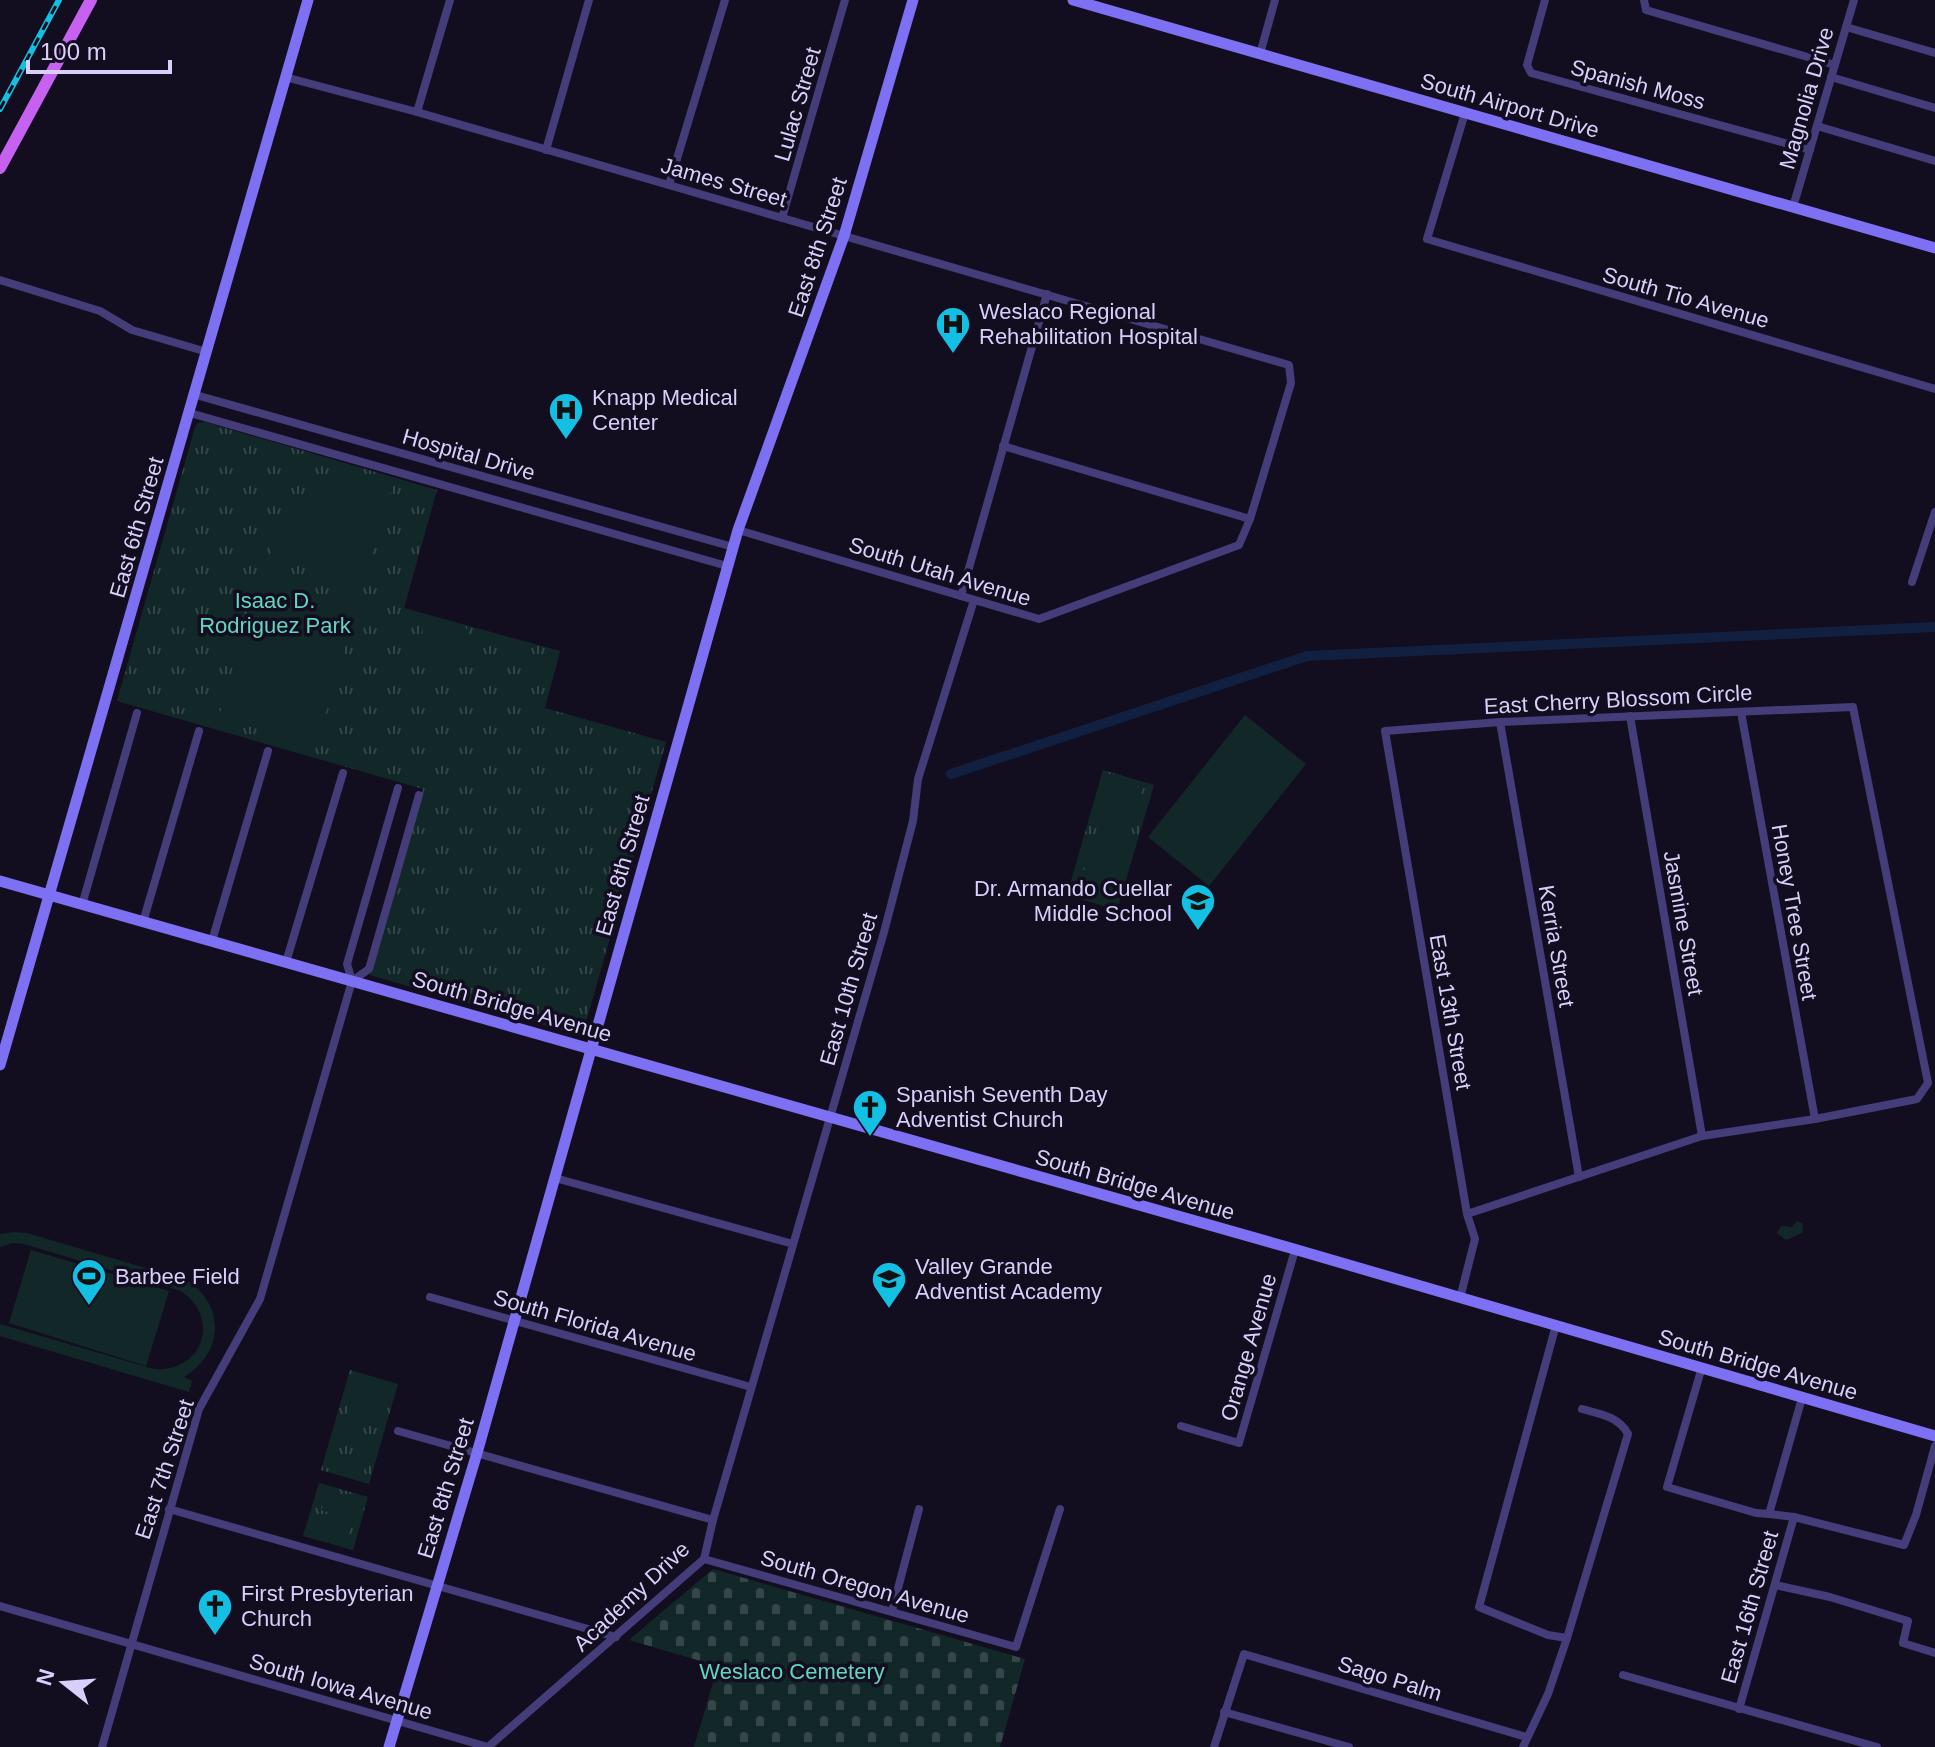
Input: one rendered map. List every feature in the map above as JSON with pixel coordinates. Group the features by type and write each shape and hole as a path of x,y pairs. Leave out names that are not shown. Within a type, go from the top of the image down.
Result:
{"main road":[{"path":"0,168 91,0"}],"street":[{"name":"East 6th Street","path":"0,1065 308,0"},
{"path":"417,112 450,0"},
{"path":"546,150 589,0"},
{"path":"669,185 725,0"},
{"name":"Lulac Street","path":"782,218 845,0"},
{"name":"East 8th Street","path":"389,1747 477,1453 727,566 844,236 913,0"},
{"name":"South Airport Drive","path":"1073,0 1935,248"},
{"path":"1260,54 1275,0"},
{"name":"Spanish Moss","path":"1545,0 1527,65 1531,73 1810,150"},
{"path":"1644,0 1646,10 1835,65"},
{"name":"Magnolia Drive","path":"1793,207 1854,0"},
{"path":"1846,27 1935,53"},
{"name":"James Street","path":"285,77 417,112 1289,365 1291,383 1250,519"},
{"path":"1831,77 1935,108"},
{"name":"South Tio Avenue","path":"1465,113 1427,239 1935,389"},
{"path":"1817,126 1935,161"},
{"path":"0,280 100,311 132,330 207,352"},
{"path":"961,596 1047,294"},
{"name":"Hospital Drive","path":"196,395 733,547"},
{"name":"Hospital Drive","path":"190,413 727,566"},
{"path":"1003,446 1250,519"},
{"path":"1912,582 1935,512"},
{"name":"South Utah Avenue","path":"738,530 1039,619 1239,545 1250,519"},
{"name":"East 10th Street","path":"751,1387 909,835 918,779 974,600"},
{"name":"East Cherry Blossom Circle","path":"1385,731 1500,722 1853,707 1928,1083 1917,1099 1815,1119"},
{"name":"Honey Tree Street","path":"1741,712 1815,1119"},
{"path":"82,905 137,713"},
{"name":"Jasmine Street","path":"1630,716 1702,1136"},
{"name":"Kerria Street","path":"1500,722 1579,1177"},
{"path":"143,922 199,731"},
{"name":"East 13th Street","path":"1385,731 1467,1214 1475,1239 1460,1298"},
{"path":"212,941 268,751"},
{"path":"286,962 343,773"},
{"name":"East 7th Street","path":"102,1747 199,1409 260,1299 352,981 347,964 398,788"},
{"name":"East 7th Street","path":"352,981 369,969 419,795"},
{"name":"South Bridge Avenue","path":"0,881 1935,1436"},
{"path":"1467,1214 1702,1136 1815,1119"},
{"path":"555,1178 793,1244"},
{"name":"Orange Avenue","path":"1181,1426 1239,1443 1295,1250"},
{"name":"South Florida Avenue","path":"430,1297 751,1387"},
{"path":"1556,1325 1479,1607 1548,1635 1567,1638"},
{"path":"1702,1367 1667,1487 1769,1514"},
{"name":"Academy Drive","path":"488,1747 704,1559 751,1387"},
{"name":"East 16th Street","path":"1739,1709 1794,1517 1769,1514 1802,1398"},
{"path":"1525,1742 1548,1694 1567,1638 1628,1434 1623,1424 1611,1417 1582,1409"},
{"path":"398,1431 713,1520"},
{"path":"1794,1517 1904,1545 1916,1515 1935,1446"},
{"path":"169,1509 616,1637"},
{"path":"892,1611 919,1509"},
{"name":"South Oregon Avenue","path":"704,1559 1016,1647 1060,1509"},
{"path":"1775,1585 1830,1597 1908,1621 1903,1643 1935,1653"},
{"name":"South Iowa Avenue","path":"0,1606 488,1747"},
{"name":"Sago Palm","path":"1224,1712 1244,1654 1525,1742"},
{"path":"1623,1675 1877,1747"},
{"path":"1214,1747 1224,1712 1349,1747"}],"green space":[{"name":"Isaac D. Rodriguez Park","path":"205,422 437,490 404,608 560,651 545,708 666,742 582,1036 370,975 423,789 117,701 195,427"},
{"path":"369,481 392,486 367,573 359,579 270,554 286,520 306,498 332,486"},
{"path":"258,578 352,603 356,610 316,747 219,717"},
{"path":"425,614 465,625 474,651 472,667 446,665 422,656"},
{"path":"1245,715 1306,764 1209,886 1148,837"},
{"path":"1103,770 1154,785 1117,910 1067,895"},
{"path":"1111,779 1143,788 1139,804 1106,795"},
{"path":"1105,799 1137,808 1133,824 1100,815"},
{"path":"1099,819 1132,829 1127,844 1095,835"},
{"path":"1094,839 1126,848 1122,864 1089,855"},
{"path":"1088,859 1120,868 1116,883 1083,874"},
{"path":"1082,879 1115,888 1110,903 1078,894"},
{"path":"458,894 500,905 493,931 451,919"},
{"path":"1797,1221 1802,1223 1802,1233 1786,1240 1777,1233 1781,1226 1792,1227"},
{"path":"27,1233 186,1280 199,1291 214,1316 215,1329 207,1355 184,1377 192,1381 189,1392 0,1336 0,1324 154,1369 171,1368 184,1362 201,1342 203,1329 201,1315 194,1302 181,1291 24,1244 0,1247 0,1234"},
{"name":"Barbee Field","path":"31,1250 169,1291 146,1366 9,1323"},
{"path":"350,1370 398,1384 369,1484 321,1470"},
{"path":"357,1378 388,1387 384,1402 352,1393"},
{"path":"350,1403 381,1412 377,1427 345,1418"},
{"path":"342,1427 374,1437 370,1451 338,1442"},
{"path":"335,1452 367,1462 362,1477 331,1467"},
{"path":"319,1483 368,1497 353,1550 303,1536"},
{"path":"326,1495 357,1504 353,1519 321,1510"},
{"path":"320,1516 352,1525 347,1540 315,1531"},
{"name":"Weslaco Cemetery","path":"713,1569 1025,1659 1000,1747 694,1747 715,1676 704,1662 629,1640"}],"waterway":[{"path":"951,774 1307,656 1935,627"}],"railway":[{"path":"0,109 59,0"}],"place":[{"name":"Weslaco Regional Rehabilitation Hospital","path":"953,355"},
{"name":"Knapp Medical Center","path":"566,441"},
{"name":"Dr. Armando Cuellar Middle School","path":"1198,932"},
{"name":"Spanish Seventh Day Adventist Church","path":"870,1138"},
{"name":"Barbee Field","path":"89,1307"},
{"name":"Valley Grande Adventist Academy","path":"889,1310"},
{"name":"First Presbyterian Church","path":"215,1637"}]}
